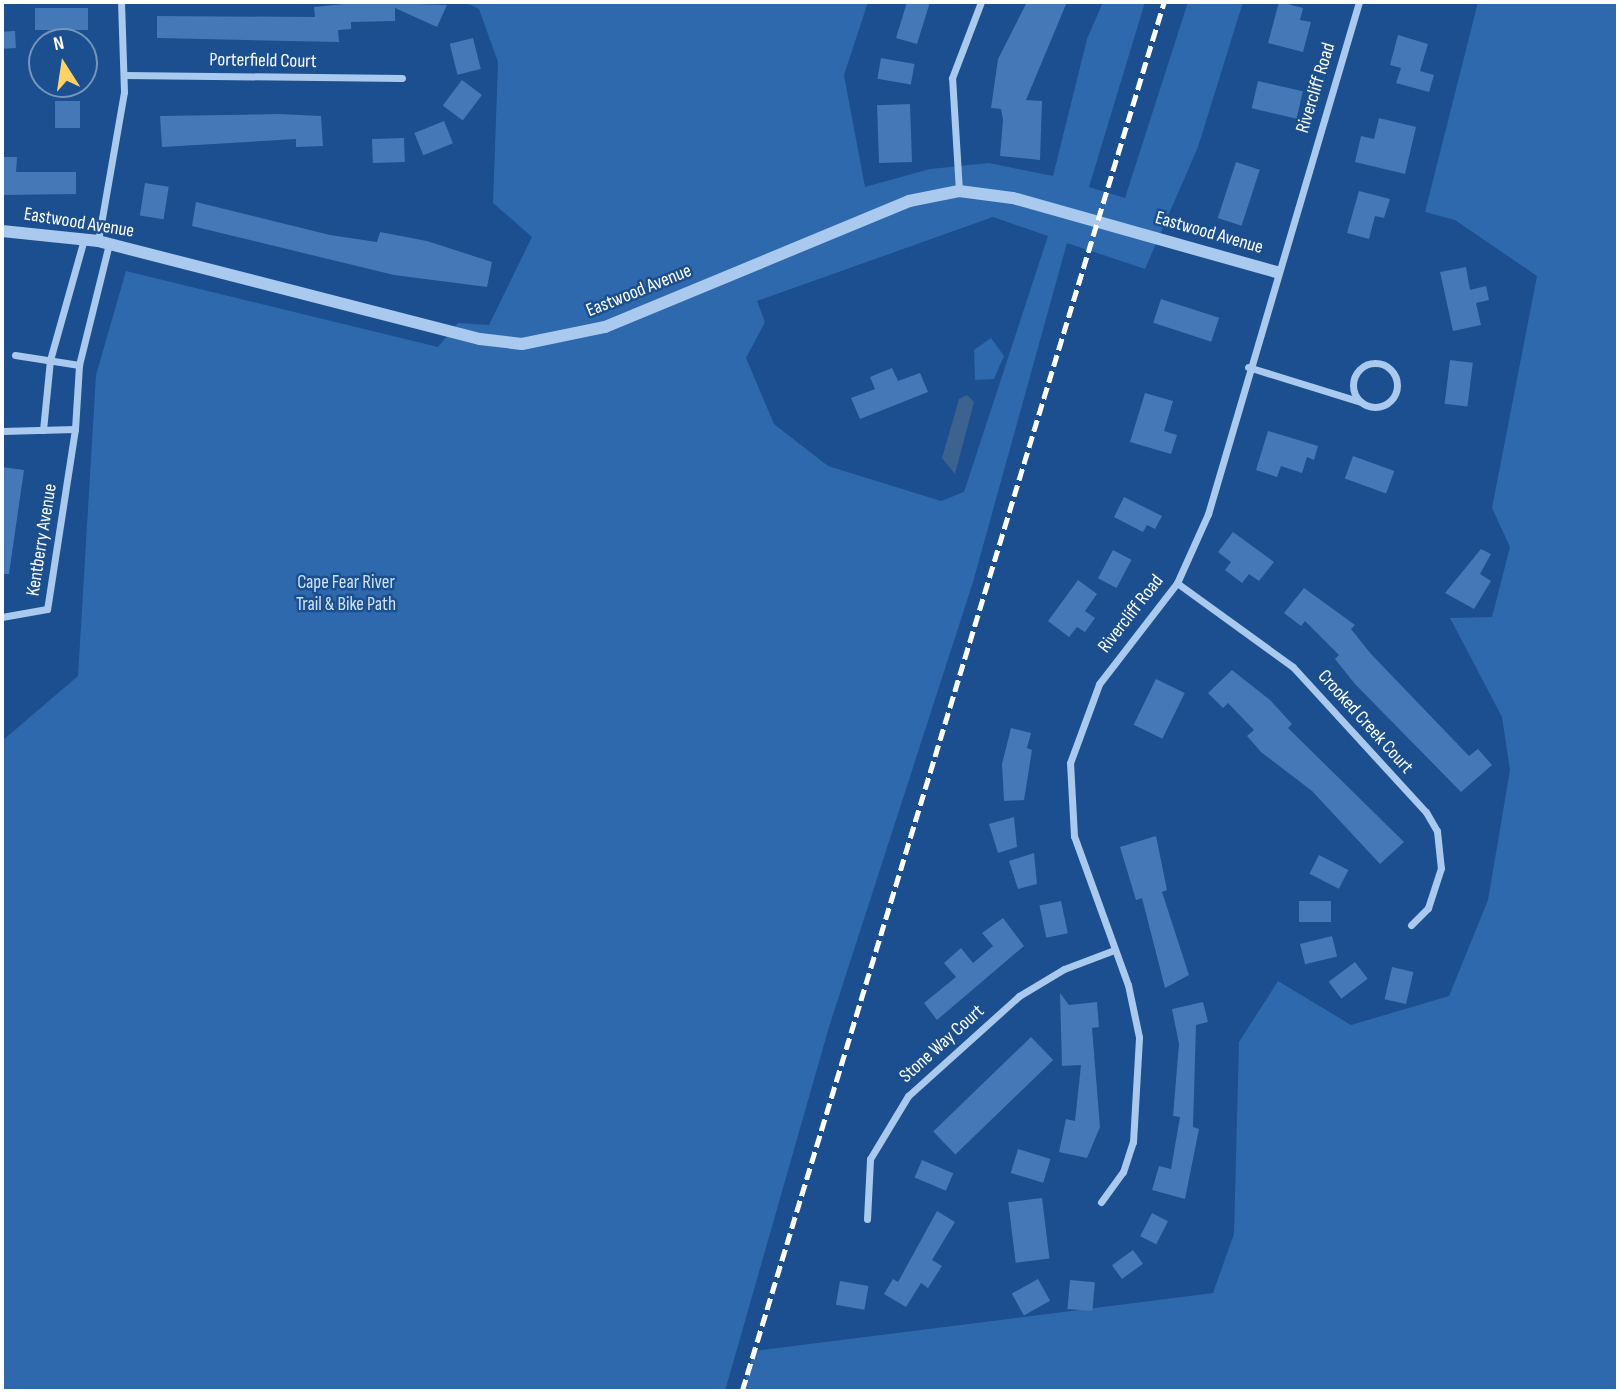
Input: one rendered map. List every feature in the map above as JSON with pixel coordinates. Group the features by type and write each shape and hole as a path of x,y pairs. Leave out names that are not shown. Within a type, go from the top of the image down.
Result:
{"street":[{"name":"Kentberry Avenue","path":"2,617 47,609 75,429 79,365 104,243 124,75 121,2"},
{"path":"959,191 952,78 981,2"},
{"name":"Rivercliff Road","path":"1101,1202 1128,1163 1140,1079 1134,1006 1074,836 1070,763 1099,684 1177,583 1208,514 1276,272 1359,2"},
{"name":"Porterfield Court","path":"124,75 402,78"},
{"name":"Eastwood Avenue","path":"2,231 104,243 480,339 522,344 605,327 909,201 959,191 1013,198 1276,272"},
{"path":"43,430 50,360 84,239"},
{"path":"15,355 79,365"},
{"path":"1248,368 1361,402 1381,406 1392,398 1397,379 1388,366 1374,362 1360,368 1353,382 1361,402"},
{"path":"2,431 75,429"},
{"name":"Crooked Creek Court","path":"1177,583 1293,667 1426,812 1437,831 1441,868 1429,908 1411,925"},
{"name":"Stone Way Court","path":"867,1219 870,1159 908,1096 1019,996 1064,969 1114,950"}],"green space":[{"name":"Cape Fear River Trail & Bike Path","path":"465,2 868,2 844,75 865,187 930,169 989,163 1053,176 1087,39 1103,2 1145,2 1089,187 1125,198 1188,2 1243,2 1198,147 1145,269 1067,243 973,582 829,1027 725,1391 2,1391 2,741 78,676 96,375 126,271 438,347 458,323 489,325 532,237 493,203 498,62 479,9","holes":["993,217 1048,236 964,492 941,501 828,466 774,424 746,358 765,322 757,301"]},
{"path":"1478,2 1618,2 1618,1391 742,1391 754,1351 1213,1293 1234,1234 1239,1042 1278,981 1351,1025 1449,996 1488,900 1510,770 1502,717 1450,618 1492,617 1510,547 1492,508 1537,276 1455,220 1425,212"},
{"path":"991,338 1004,356 994,379 975,380 974,350"}],"shaded area":[{"path":"967,395 974,402 955,474 942,458 959,399"}],"building":[{"path":"363,2 447,5 437,27 395,8 395,21 351,22 351,29 338,30 339,42 157,38 157,16 315,17 314,7"},
{"path":"907,2 930,2 917,44 896,38"},
{"path":"1027,2 1067,2 1026,100 1042,101 1040,160 1000,156 1003,120 1001,109 991,108 998,59"},
{"path":"1279,2 1303,8 1300,20 1311,22 1303,52 1268,43"},
{"path":"35,8 88,8 88,28 35,28"},
{"path":"15,31 16,48 3,49 2,32"},
{"path":"1398,35 1428,44 1420,71 1434,75 1429,92 1396,83 1401,68 1390,65"},
{"path":"473,38 481,69 457,75 450,44"},
{"path":"881,58 914,64 911,85 877,79"},
{"path":"462,80 482,95 463,121 443,106"},
{"path":"1258,81 1303,91 1297,119 1252,108"},
{"path":"55,101 80,101 80,128 55,128"},
{"path":"910,104 912,162 879,163 877,105"},
{"path":"160,116 321,116 323,146 296,147 296,139 162,147"},
{"path":"1379,118 1416,127 1405,174 1355,162 1361,136 1374,139"},
{"path":"444,121 453,143 423,155 414,133"},
{"path":"404,138 405,162 373,163 372,139"},
{"path":"2,157 17,157 16,172 76,172 76,194 2,195"},
{"path":"1236,162 1260,170 1242,226 1218,218"},
{"path":"145,183 169,187 164,219 140,216"},
{"path":"1359,191 1390,199 1384,218 1375,216 1369,239 1347,233"},
{"path":"196,202 330,235 377,242 380,232 427,241 492,262 487,287 394,275 192,226"},
{"path":"1466,267 1470,290 1486,286 1489,300 1476,303 1481,325 1453,331 1440,272"},
{"path":"1161,299 1219,318 1211,342 1153,323"},
{"path":"1450,360 1473,363 1467,406 1445,404"},
{"path":"892,368 898,381 920,373 928,392 860,419 851,398 875,389 870,377"},
{"path":"1145,393 1173,401 1164,431 1177,435 1171,454 1130,442"},
{"path":"1268,431 1318,446 1314,460 1307,457 1302,473 1281,466 1277,477 1256,470"},
{"path":"1353,456 1394,471 1386,494 1345,479"},
{"path":"2,467 24,470 9,574 2,574"},
{"path":"1124,497 1162,516 1155,529 1147,525 1143,532 1114,517"},
{"path":"1233,532 1274,562 1259,581 1249,574 1242,583 1225,570 1231,562 1218,552"},
{"path":"1481,549 1491,554 1480,574 1491,581 1474,609 1445,593"},
{"path":"1113,550 1132,560 1117,588 1098,578"},
{"path":"1078,580 1097,594 1085,611 1095,618 1085,632 1077,627 1069,637 1048,621"},
{"path":"1304,588 1355,625 1351,629 1371,654 1469,756 1478,749 1492,765 1461,792 1355,684 1335,659 1339,655 1305,621 1301,626 1284,613"},
{"path":"1232,670 1270,700 1292,724 1288,728 1404,842 1380,864 1312,791 1261,752 1247,736 1254,730 1228,703 1223,708 1208,693"},
{"path":"1156,679 1185,693 1162,739 1134,725"},
{"path":"1011,728 1031,733 1027,748 1032,750 1024,800 1004,801 1002,764"},
{"path":"1014,817 1017,847 998,853 989,824"},
{"path":"1156,836 1167,890 1162,892 1189,975 1165,988 1142,898 1136,900 1120,847"},
{"path":"1034,853 1037,884 1018,889 1009,861"},
{"path":"1319,855 1348,870 1339,889 1309,874"},
{"path":"1061,901 1068,933 1046,938 1039,906"},
{"path":"1299,901 1331,901 1331,922 1299,922"},
{"path":"1003,918 1024,946 937,1020 924,1003 956,977 944,963 961,948 973,963 993,946 982,933"},
{"path":"1332,936 1337,956 1305,964 1300,944"},
{"path":"1355,962 1368,979 1341,999 1329,982"},
{"path":"1392,967 1413,972 1406,1004 1385,999"},
{"path":"1060,993 1069,1005 1097,1002 1099,1027 1092,1028 1100,1127 1087,1158 1059,1152 1066,1119 1075,1121 1081,1065 1062,1066"},
{"path":"1203,1002 1208,1022 1196,1025 1193,1127 1199,1129 1185,1199 1152,1190 1159,1166 1171,1169 1180,1117 1173,1116 1179,1044 1172,1009"},
{"path":"1031,1037 1053,1060 955,1154 933,1131"},
{"path":"1018,1149 1051,1159 1043,1183 1011,1173"},
{"path":"922,1160 953,1173 946,1191 915,1177"},
{"path":"1042,1198 1049,1259 1016,1263 1008,1202"},
{"path":"937,1211 955,1222 932,1260 942,1266 928,1288 921,1283 906,1307 884,1294 893,1279 898,1282"},
{"path":"1152,1213 1168,1221 1156,1244 1140,1236"},
{"path":"1133,1250 1143,1264 1122,1279 1112,1265"},
{"path":"1038,1279 1050,1301 1024,1315 1012,1294"},
{"path":"1070,1280 1095,1282 1092,1311 1067,1309"},
{"path":"840,1281 869,1286 864,1310 836,1305"}],"railway":[{"path":"742,1391 1164,2"}]}
